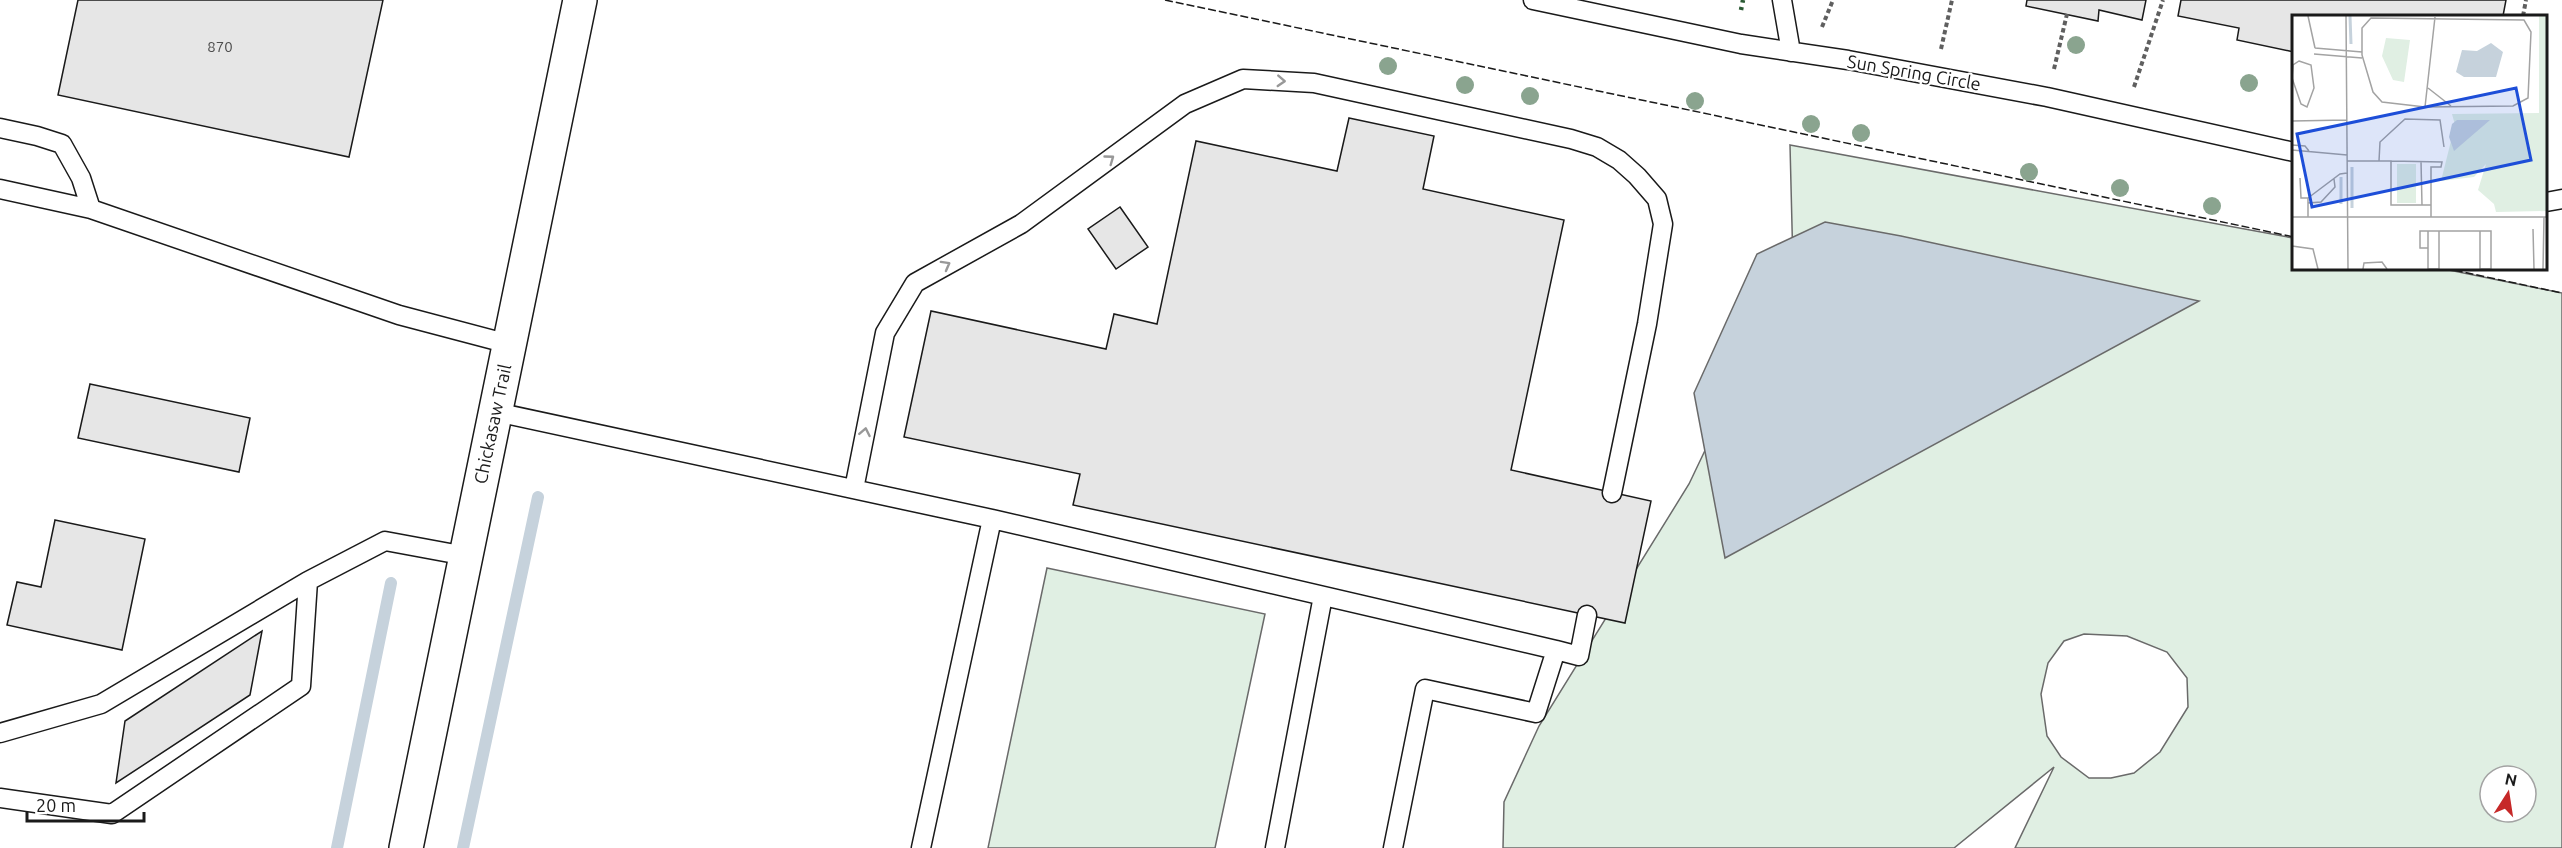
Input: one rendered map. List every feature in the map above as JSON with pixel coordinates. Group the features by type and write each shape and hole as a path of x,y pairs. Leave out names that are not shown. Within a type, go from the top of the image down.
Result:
{"street":[{"name":"Chickasaw Trail","path":"406,848 580,0"}],"lane":[{"name":"Sun Spring Circle","path":"1533,0 1742,44 2047,97 2292,152"},
{"path":"1782,0 1791,52"},
{"path":"854,489 885,333 915,283 1021,224 1185,104 1243,79 1314,83 1570,138 1597,147 1619,160 1637,176 1656,199 1663,224 1647,324 1612,493"},
{"path":"0,128 62,144 81,178 91,209"},
{"path":"0,189 91,209 399,315 509,344"},
{"path":"2547,202 2562,199"},
{"path":"496,412 992,519 1579,656 1587,615"},
{"path":"921,848 992,519"},
{"path":"0,733 101,704 308,581 385,541 466,556"},
{"path":"0,798 112,814 301,686 308,581"},
{"path":"1275,848 1323,596"},
{"path":"1393,848 1425,689 1536,713 1556,650"}],"path":[{"path":"1934,76 1952,0"},
{"path":"2125,115 2163,0"},
{"path":"2523,15 2526,0"},
{"path":"2047,97 2067,14"}],"green space":[{"path":"1790,145 2292,238 2292,270 2449,270 2562,293 2562,848 2015,848 2054,767 1954,848 1503,848 1504,802 1539,726 1689,484 1793,266","holes":["2084,634 2127,636 2167,652 2187,678 2188,707 2160,752 2134,773 2111,778 2089,778 2061,757 2047,736 2041,694 2048,663 2064,641"]},
{"path":"1047,568 1265,614 1215,848 988,848"}],"shaded area":[{"path":"1825,222 1901,236 2199,301 1725,558 1694,393 1757,254"}],"building":[{"path":"78,0 383,0 349,157 58,95"},
{"path":"2027,0 2146,0 2142,20 2099,10 2098,21 2026,6"},
{"path":"2181,0 2506,0 2503,15 2292,15 2292,52 2237,40 2239,28 2178,16"},
{"path":"1349,118 1434,136 1423,189 1564,220 1511,470 1651,501 1625,623 1073,505 1080,474 904,437 931,311 1106,349 1114,314 1157,324 1196,141 1337,171"},
{"path":"1120,207 1148,247 1116,269 1088,229"},
{"path":"90,384 250,418 239,472 78,438"},
{"path":"55,520 145,539 122,650 7,625 17,582 41,587"},
{"path":"262,631 250,695 116,783 125,721"}],"waterway":[{"path":"463,848 538,497"},
{"path":"337,848 391,583"}],"hedge":[{"path":"1741,10 1743,0"}],"fence":[{"path":"1165,0 2292,237"},
{"path":"2453,270 2562,293"}]}
